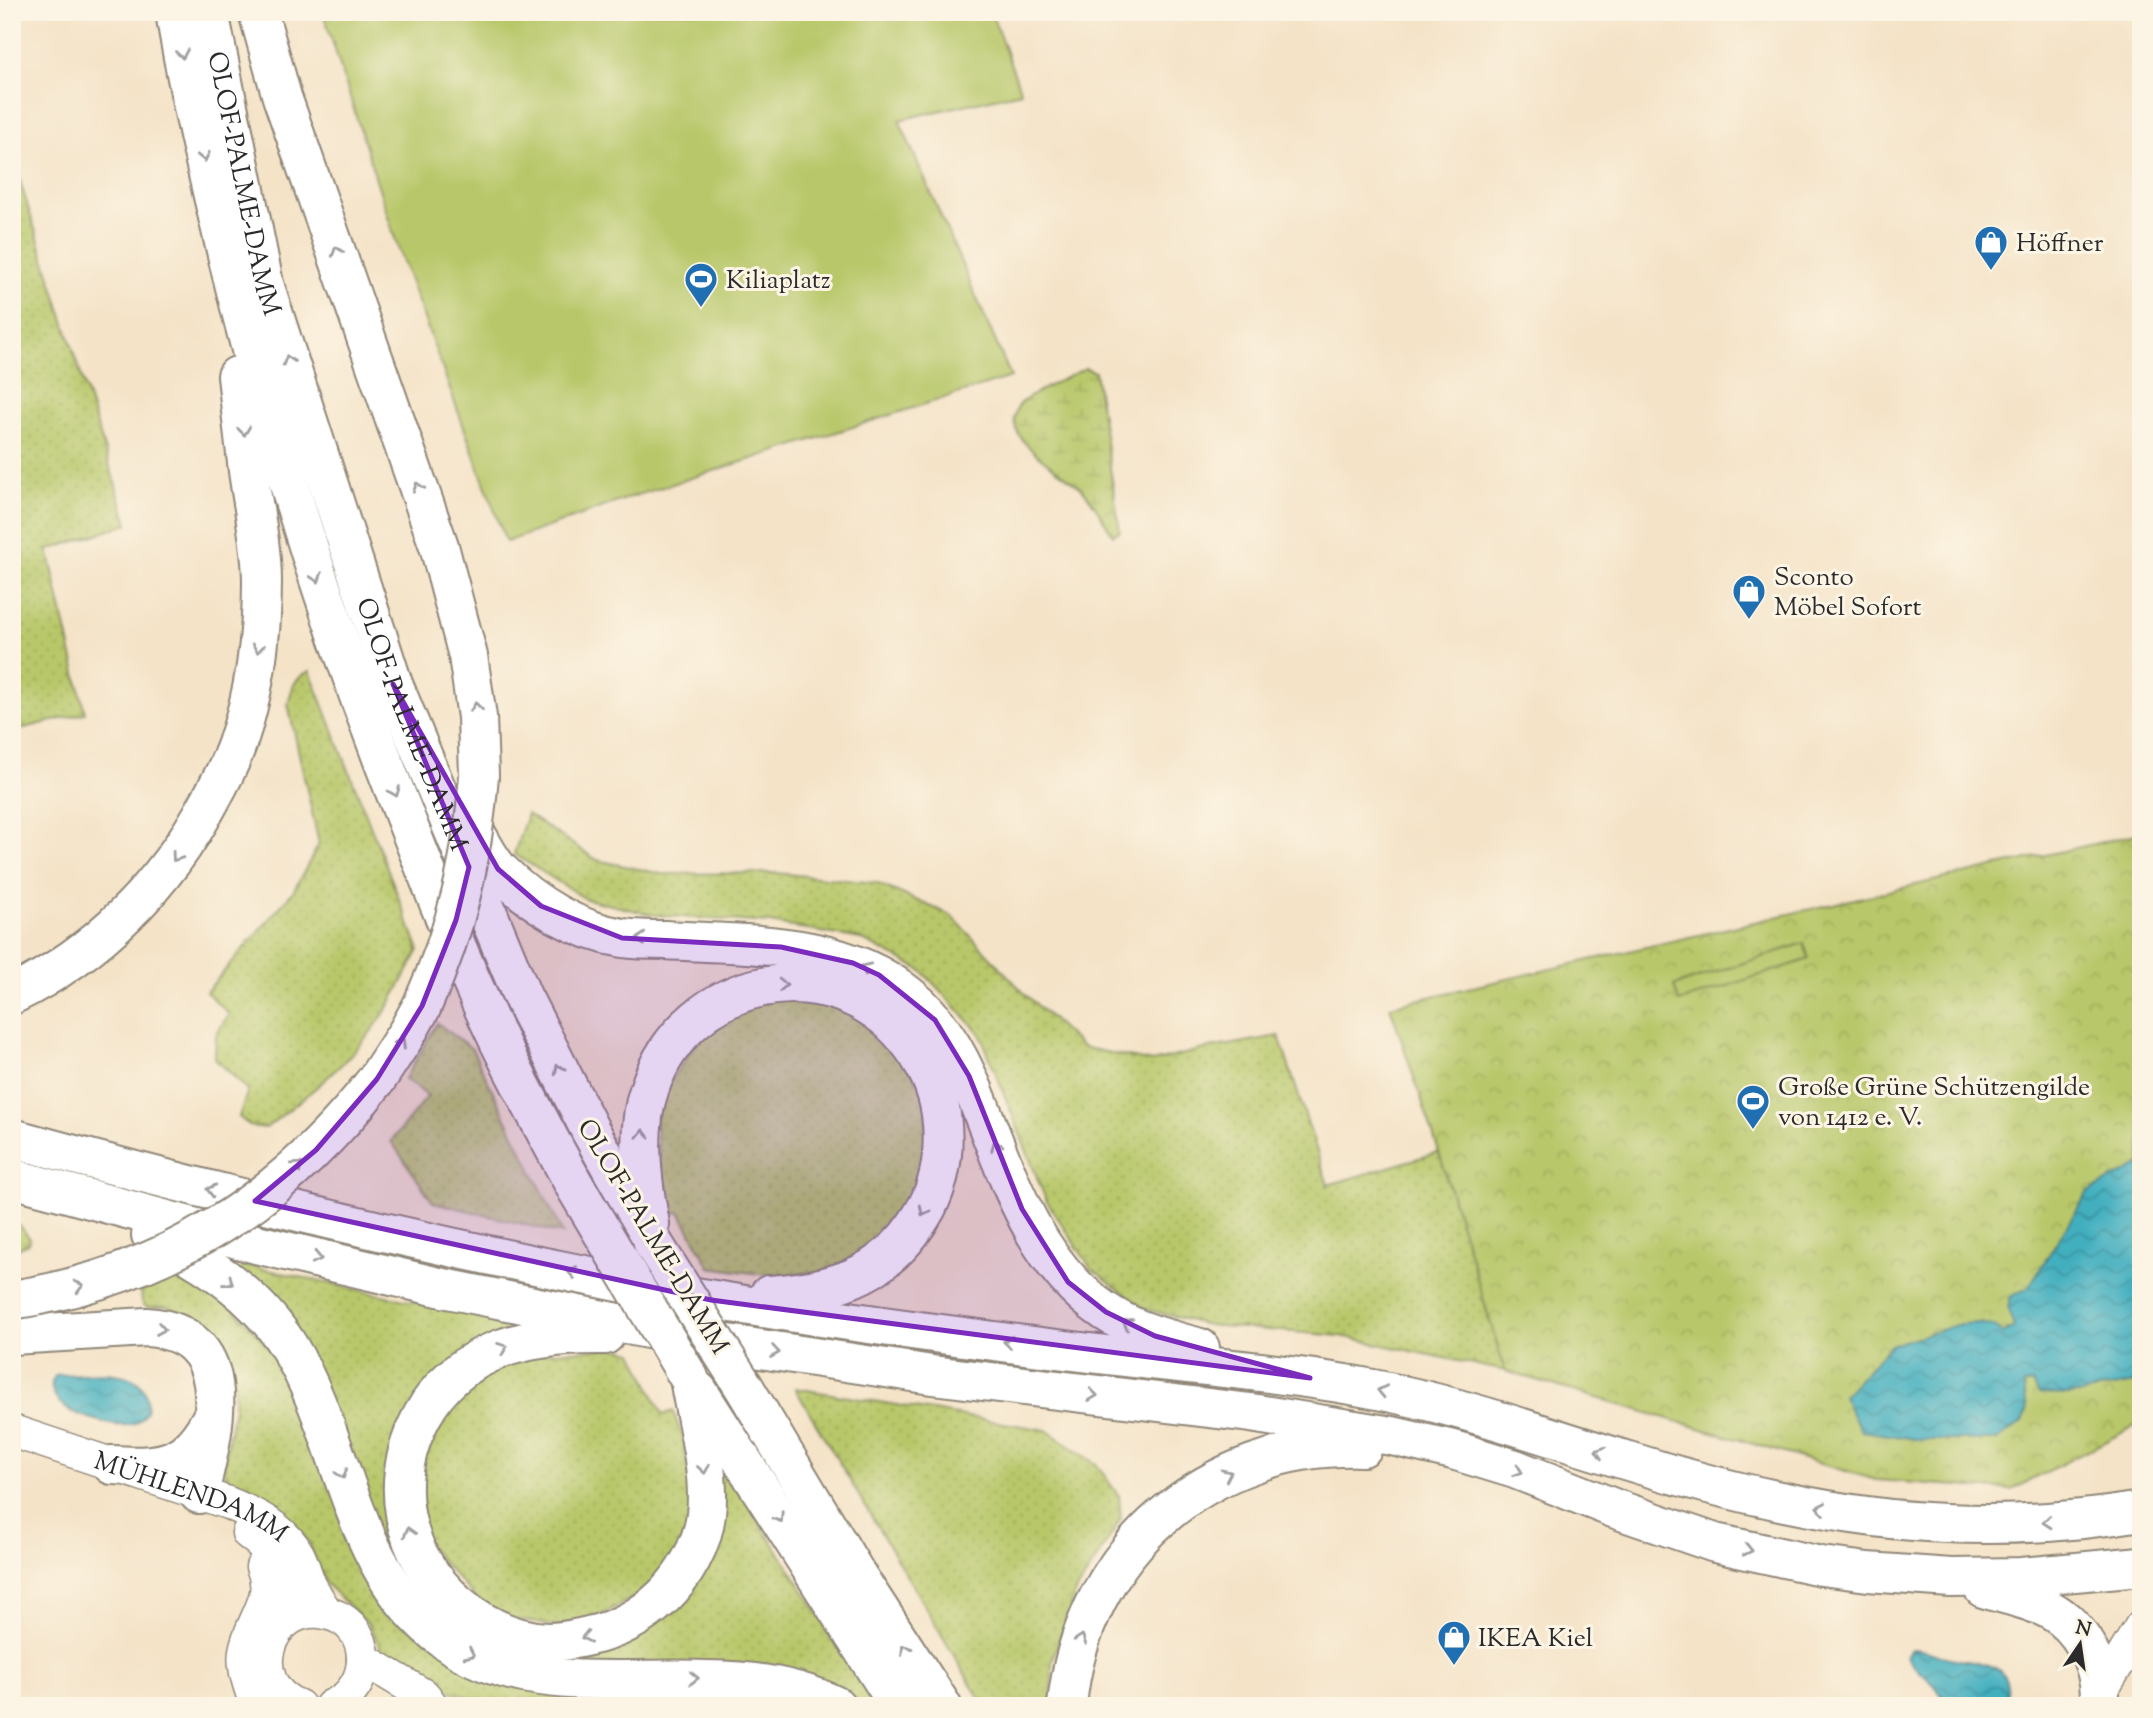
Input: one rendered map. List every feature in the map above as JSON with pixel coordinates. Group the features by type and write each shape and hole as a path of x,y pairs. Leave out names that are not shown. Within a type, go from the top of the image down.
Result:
{"highway":[{"name":"OLOF-PALME-DAMM","path":"175,12 184,66 218,218 262,395 296,513 343,655 400,806 473,986 517,1077 576,1188 689,1378 899,1706"},
{"name":"OLOF-PALME-DAMM","path":"209,12 264,284 393,684 522,996 590,1130 636,1200 653,1243 744,1387 856,1574 942,1706"},
{"path":"12,1300 85,1284 147,1263 195,1241 292,1172 337,1129 377,1079 407,1033 446,950 463,894 473,841 479,775 477,717 468,656 439,546 282,97 258,12"},
{"path":"12,995 64,965 92,945 120,922 148,893 194,831 229,765 245,717 259,650 262,579 218,218"},
{"path":"393,684 460,807 498,869 541,906 583,927 622,938 781,947 842,960 879,975 909,995 934,1020 969,1076 1022,1209 1042,1245 1068,1282 1106,1312 1129,1325 1155,1336 1310,1378 1403,1396 1492,1419 1675,1474 1836,1511 1944,1523 2028,1523 2128,1513"},
{"path":"636,1200 644,1110 649,1089 667,1050 680,1032 712,1006 734,995 777,984 803,984 830,989 853,996 877,1010 917,1051 939,1098 943,1149 940,1172 931,1199 917,1225 903,1243 883,1261 833,1286 801,1293 711,1300"},
{"path":"12,1138 338,1222 711,1300 939,1334 1310,1378"},
{"path":"13,1178 256,1244 443,1288 708,1341 823,1360 1251,1413 1360,1430 1453,1450 1515,1469 1616,1509 1715,1543 1821,1566 1951,1578 2021,1577 2141,1566"},
{"path":"13,1178 167,1242 222,1276 248,1297 273,1324 303,1371 359,1522 379,1562 408,1606 427,1626 449,1643 505,1668 530,1673 584,1679 702,1678 747,1681 779,1686 811,1695 836,1706"},
{"path":"12,1335 138,1327 163,1328 188,1340 206,1361 216,1398 200,1503"},
{"path":"689,1378 707,1486 706,1516 688,1566 671,1590 652,1607 611,1631 548,1642 520,1638 490,1627 467,1613 431,1577 412,1543 405,1520 405,1470 417,1426 429,1404 458,1372 480,1357 511,1345 547,1337 620,1336 708,1341"},
{"path":"112,1465 142,1467 170,1462 196,1444 214,1413"},
{"path":"1067,1706 1072,1668 1083,1632 1113,1572 1145,1531 1198,1489 1236,1469 1301,1450 1334,1446 1453,1450"},
{"path":"1951,1578 2034,1604 2051,1611 2070,1627 2087,1648 2089,1702"}],"street":[{"name":"MÜHLENDAMM","path":"12,1431 112,1465 200,1503 260,1541 276,1559 284,1578 284,1623 268,1647 269,1676 279,1693 299,1706"},
{"name":"MÜHLENDAMM","path":"12,1452 200,1503 229,1503 256,1515 285,1537 298,1554 311,1587 327,1613 350,1627 359,1642 363,1658"},
{"path":"231,1523 261,1564 267,1579 266,1600 245,1654 246,1670 256,1706"},
{"path":"284,1623 304,1613 327,1613"},
{"path":"2089,1702 2141,1626"},
{"path":"340,1700 360,1678 363,1658 425,1696 432,1706"},
{"path":"340,1700 389,1697 413,1706"}],"highlighted area":[{"path":"393,684 498,869 541,906 622,938 781,947 853,963 879,975 935,1020 969,1076 1022,1209 1068,1282 1106,1312 1155,1336 1310,1378 711,1300 255,1201 316,1150 377,1079 422,1006 456,920 469,867"}],"green space":[{"name":"Kiliaplatz","path":"323,12 991,12 1021,92 899,120 1011,377 631,497 506,542 396,242"},
{"path":"12,156 128,524 48,550 85,713 12,731"},
{"path":"1085,368 1095,372 1120,531 1113,535 1083,490 1035,453 1016,430 1015,417 1020,404 1040,390"},
{"path":"310,671 419,950 388,1008 352,1054 266,1128 250,1126 239,1117 248,1090 215,1059 216,1034 229,1014 206,992 293,892 319,844 288,704 294,684"},
{"path":"527,814 597,860 662,874 776,873 876,883 951,915 1025,994 1082,1047 1152,1062 1205,1049 1279,1036 1328,1185 1439,1152 1505,1371 1341,1336 1207,1325 1145,1309 1091,1268 1046,1200 980,1033 921,970 861,939 770,923 654,915 586,899 514,854"},
{"path":"2141,833 2141,1423 2012,1490 1876,1480 1505,1371 1439,1152 1390,1006"},
{"path":"1804,943 1809,959 1679,1002 1674,986"},
{"path":"795,993 877,1023 927,1093 926,1180 875,1249 822,1272 774,1276 710,1267 680,1212 673,1213 662,1188 654,1106 711,1020"},
{"path":"437,1023 472,1049 563,1234 433,1202 391,1141 428,1096 405,1079"},
{"path":"12,1220 30,1238 28,1244 12,1251"},
{"path":"242,1266 509,1323 507,1335 468,1355 435,1383 411,1418 402,1438 397,1460 395,1500 401,1536 414,1568 434,1596 459,1619 490,1636 526,1646 565,1649 609,1640 641,1626 677,1591 699,1558 712,1520 713,1460 717,1457 879,1706 857,1706 819,1687 752,1671 701,1668 598,1671 535,1665 499,1655 467,1641 439,1622 416,1598 395,1569 377,1536 316,1376 284,1322 263,1297 238,1274"},
{"path":"196,1276 226,1299 267,1345 290,1376 406,1626 689,1691 800,1706 508,1706 456,1693 415,1675 386,1658 369,1625 326,1584 309,1543 294,1523 274,1503 258,1492 231,1482 225,1475 224,1464 234,1409 235,1383 232,1369 218,1341 197,1319 166,1307 146,1307 142,1302 141,1290 173,1277"},
{"path":"616,1348 633,1352 663,1415 673,1411 683,1438 695,1513 663,1581 576,1629 491,1616 422,1539 421,1440 480,1368 508,1355"},
{"path":"795,1388 1046,1430 1096,1464 1119,1496 1121,1519 1076,1592 1052,1661 1052,1706 984,1706"}],"water":[{"path":"2141,1164 2141,1311 2133,1331 2138,1338 2141,1337 2141,1382 2071,1395 2039,1394 2033,1383 2024,1385 2027,1411 2022,1422 1997,1440 1922,1440 1861,1431 1843,1396 1891,1345 1960,1324 1980,1323 1995,1327 2002,1334 2014,1327 2008,1310 2010,1297 2028,1288 2088,1192"},
{"path":"105,1373 129,1377 141,1386 147,1398 147,1405 139,1421 116,1425 71,1412 52,1390 52,1381 56,1375"},
{"path":"1911,1649 1994,1667 2006,1679 2005,1706 1949,1706 1935,1686 1906,1656"}],"place":[{"name":"Höffner","path":"1991,272"},
{"name":"Kiliaplatz","path":"701,309"},
{"name":"Sconto Möbel Sofort","path":"1749,621"},
{"name":"Große Grüne Schützengilde von 1412 e. V.","path":"1753,1131"},
{"name":"IKEA Kiel","path":"1454,1667"}]}
